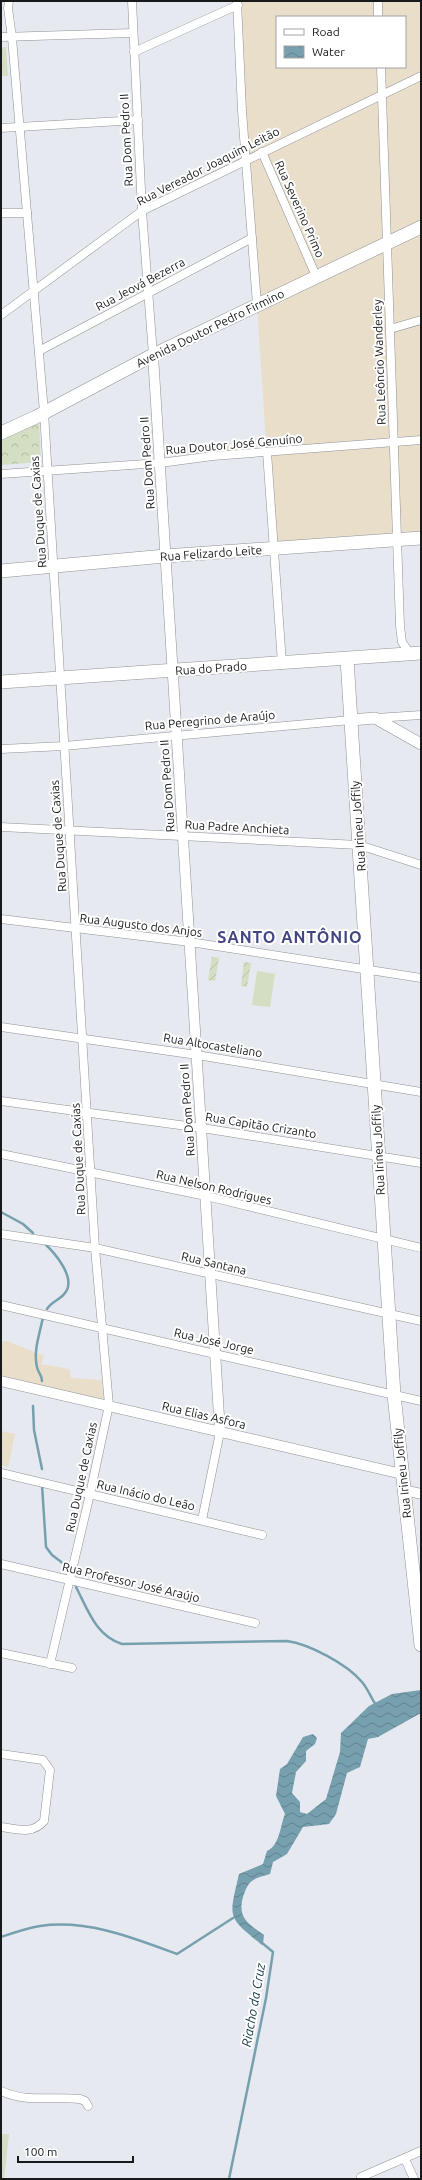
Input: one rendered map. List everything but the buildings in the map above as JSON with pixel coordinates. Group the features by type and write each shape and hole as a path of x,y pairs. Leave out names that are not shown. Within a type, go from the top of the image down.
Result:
{"main road":[{"name":"Avenida Doutor Pedro Firmino","path":"1,433 153,355 421,227"},
{"name":"Rua Felizardo Leite","path":"1,571 165,556 421,538"},
{"name":"Rua do Prado","path":"1,682 416,654"},
{"name":"Rua Irineu Joffily","path":"347,659 394,1395 421,1642"},
{"name":"Rua Peregrino de Araújo","path":"351,720 375,718"},
{"path":"375,718 421,744"}],"street":[{"name":"Rua Duque de Caxias","path":"9,1 8,8 12,38 44,412 95,1248 109,1406 50,1664"},
{"name":"Rua Dom Pedro II","path":"132,1 142,211 150,292 165,556 220,1432 202,1520"},
{"path":"378,1 378,16"},
{"path":"134,52 238,3 257,304"},
{"path":"1,37 12,38 133,33"},
{"name":"Rua Leôncio Wanderley","path":"380,68 401,636 404,647 416,654"},
{"name":"Rua Vereador Joaquim Leitão","path":"1,315 142,211 421,76"},
{"path":"1,128 138,120"},
{"name":"Rua Severino Primo","path":"262,152 316,276"},
{"path":"1,214 27,212"},
{"name":"Rua Jeová Bezerra","path":"39,351 252,238"},
{"path":"390,329 421,320"},
{"name":"Rua Doutor José Genuíno","path":"1,474 160,463 213,456 421,440"},
{"path":"267,452 282,663"},
{"name":"Rua Peregrino de Araújo","path":"375,718 421,715"},
{"name":"Rua Peregrino de Araújo","path":"1,748 64,746 351,720"},
{"name":"Rua Padre Anchieta","path":"1,827 70,832 359,845 421,865"},
{"name":"Rua Augusto dos Anjos","path":"1,919 190,942 421,978"},
{"name":"Rua Altocasteliano","path":"1,1027 82,1037 374,1082 421,1092"},
{"name":"Rua Capitão Crizanto","path":"1,1102 202,1128 421,1163"},
{"name":"Rua Nelson Rodrigues","path":"1,1154 91,1171 206,1196 421,1248"},
{"name":"Rua Santana","path":"1,1234 95,1248 421,1321"},
{"name":"Rua José Jorge","path":"1,1305 421,1401"},
{"name":"Rua Elias Asfora","path":"1,1381 402,1474"},
{"name":"Rua Inácio do Leão","path":"1,1473 262,1535"},
{"path":"404,1490 421,1494"},
{"name":"Rua Professor José Araújo","path":"1,1564 255,1623"},
{"path":"1,1652 72,1668"},
{"path":"1,1754 43,1760 50,1770 44,1820 40,1825 28,1831 1,1826"},
{"path":"1,2091 12,2096 30,2099 80,2099 85,2101 88,2106"},
{"path":"361,2177 421,2151"},
{"path":"405,2159 414,2179"}],"shaded area":[{"path":"237,1 421,1 421,538 273,548"},
{"path":"256,444 256,450 173,456 173,450"},
{"path":"7,1341 44,1356 41,1364 69,1369 71,1378 101,1380 104,1401 1,1375 1,1342"},
{"path":"1,1431 15,1434 8,1467 1,1465"}],"green space":[{"path":"6,47 8,76 1,76 1,48"},
{"path":"39,421 41,462 1,465 1,439"},
{"path":"212,957 219,958 215,981 208,980"},
{"path":"244,962 251,963 247,987 241,986"},
{"path":"257,971 275,974 270,1007 252,1005"},
{"path":"1,2134 9,2134 4,2179 1,2179"}],"water":[{"path":"421,1690 421,1713 378,1737 368,1739 360,1767 347,1773 336,1814 329,1824 303,1827 287,1854 273,1862 270,1874 252,1881 247,1887 242,1904 243,1915 249,1924 264,1935 262,1945 236,1921 232,1908 239,1874 263,1864 267,1851 275,1844 279,1835 285,1814 276,1796 280,1769 287,1764 303,1737 313,1734 317,1738 315,1744 306,1751 306,1761 296,1772 292,1793 300,1802 300,1812 307,1814 326,1799 340,1752 341,1733 369,1706 392,1694"}],"waterway":[{"path":"1,1212 23,1224 33,1233"},
{"path":"44,1243 53,1252 63,1266 68,1280 68,1287 65,1293 47,1309"},
{"path":"42,1381 37,1367 36,1355 37,1342 43,1317"},
{"path":"33,1406 34,1430 42,1469"},
{"path":"42,1485 46,1547 52,1555 68,1567"},
{"path":"76,1587 99,1629 113,1640 122,1644 287,1641 296,1643 327,1656 347,1668 362,1682 376,1705"},
{"path":"1,1937 40,1926 75,1925 110,1931 177,1954 233,1918"},
{"name":"Riacho da Cruz","path":"229,2179 266,1998 273,1952 261,1942"}],"district":[{"name":"SANTO ANTÔNIO","path":"290,937"}]}
